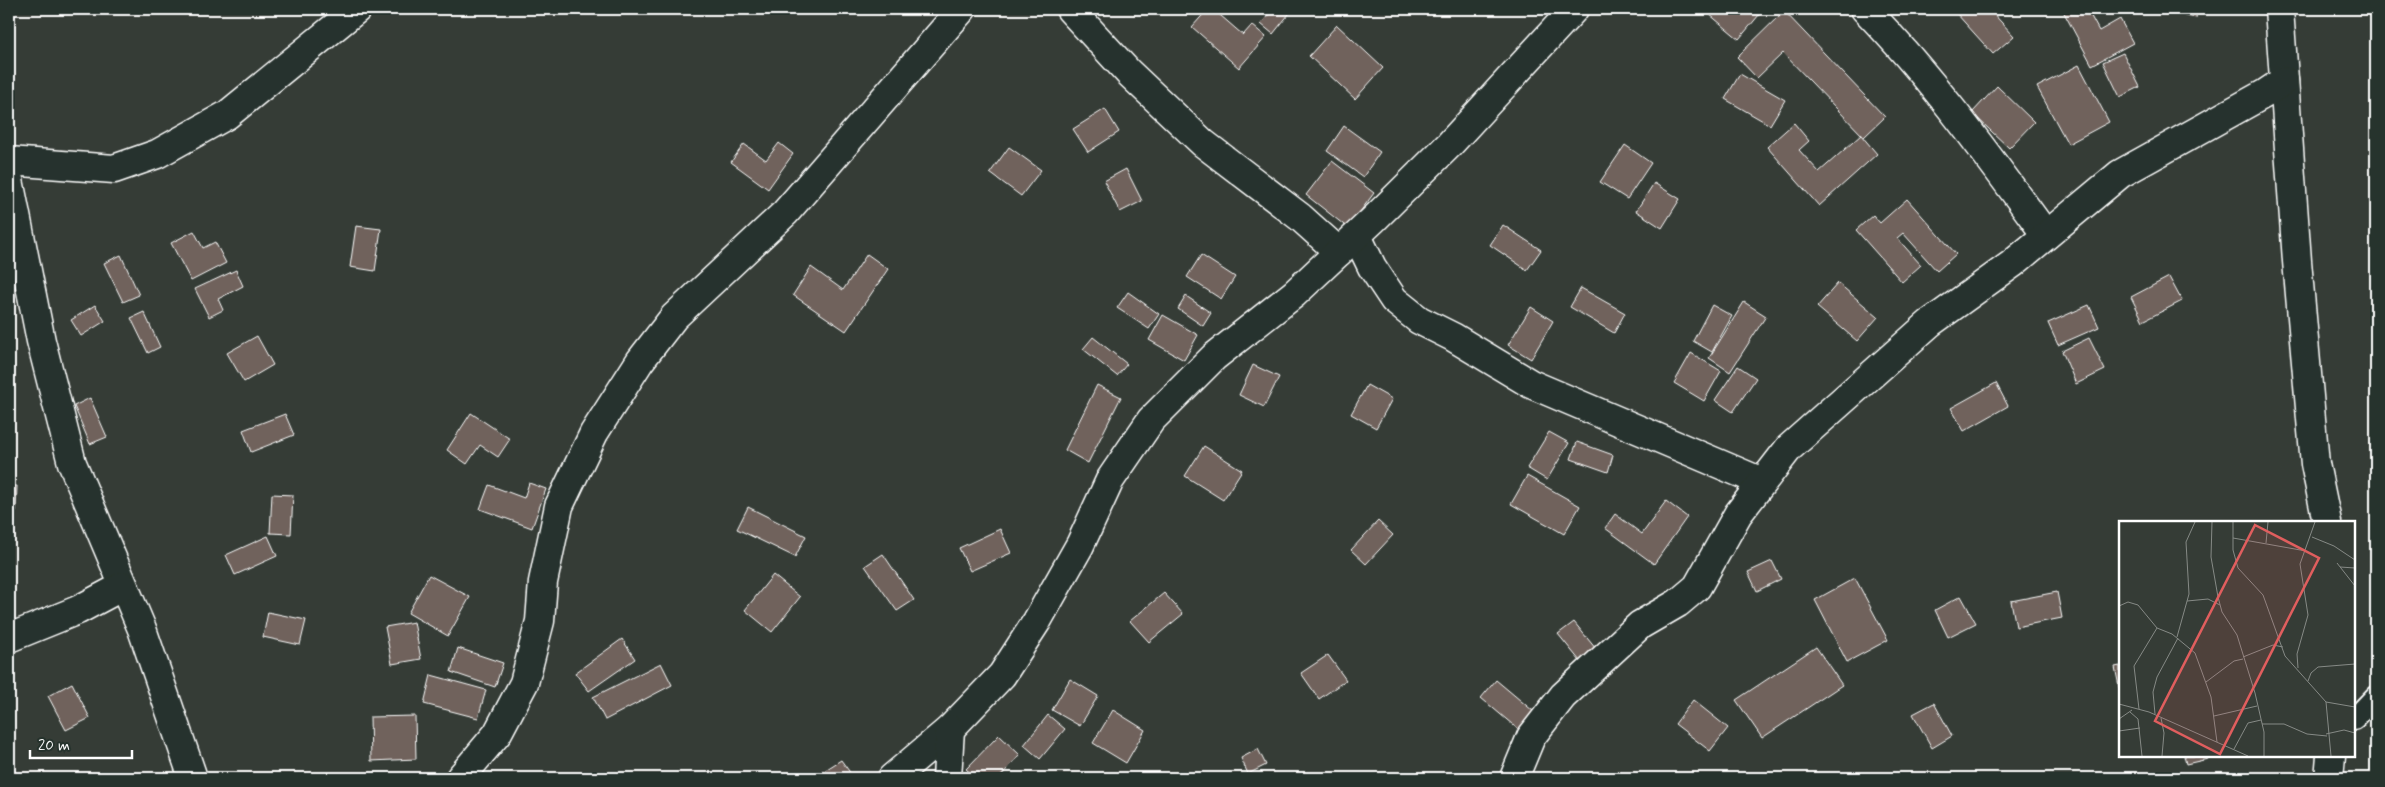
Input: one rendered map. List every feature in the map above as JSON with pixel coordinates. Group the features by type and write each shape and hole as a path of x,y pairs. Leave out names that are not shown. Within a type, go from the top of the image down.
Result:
{"street":[{"path":"9,161 114,169 157,154 227,115 357,9"},
{"path":"460,778 497,734 524,683 540,621 543,582 559,506 594,433 640,361 674,317 785,213 962,9"},
{"path":"1070,9 1128,72 1203,143 1300,217 1348,244 1372,267 1394,300 1419,320 1453,337 1531,384 1762,482"},
{"path":"892,778 950,728 1002,674 1037,621 1080,545 1110,480 1151,420 1214,358 1294,294 1348,244 1449,145 1574,9"},
{"path":"1865,9 1896,41 1983,148 2046,235"},
{"path":"2279,9 2297,261 2315,464 2327,521"},
{"path":"1514,778 1531,737 1563,696 1640,625 1678,603 1698,588 1738,514 1789,448 1884,361 1930,323 2012,264 2120,174 2266,93 2284,81"},
{"path":"9,180 41,341 72,463 142,629 193,778"},
{"path":"9,638 78,610 123,586"},
{"path":"946,778 950,728"},
{"path":"2329,778 2331,757"}],"lane":[{"path":"2355,717 2376,696"}],"building":[{"path":"1208,9 1213,9 1243,35 1252,25 1266,37 1239,68 1192,27"},
{"path":"1273,9 1293,9 1273,34 1261,24"},
{"path":"1703,9 1764,9 1739,39"},
{"path":"1960,9 1989,9 2014,36 1993,54 1956,13"},
{"path":"2062,9 2087,9 2099,31 2120,19 2133,43 2092,65"},
{"path":"2165,9 2197,9 2196,18 2165,12"},
{"path":"1784,11 1885,117 1864,137 1783,53 1757,78 1737,57"},
{"path":"1337,25 1383,68 1355,99 1309,56"},
{"path":"2123,53 2140,87 2120,97 2103,62"},
{"path":"2079,65 2109,122 2068,144 2037,87"},
{"path":"1740,74 1785,100 1770,125 1725,99"},
{"path":"1997,86 2034,122 2009,148 1972,113"},
{"path":"1105,109 1119,132 1088,152 1073,129"},
{"path":"1794,123 1809,141 1799,150 1819,172 1861,135 1877,154 1819,206 1767,147"},
{"path":"1344,126 1380,152 1363,177 1327,151"},
{"path":"779,143 793,154 768,189 731,162 744,144 766,160"},
{"path":"1625,145 1651,163 1627,199 1600,182"},
{"path":"1009,147 1041,170 1021,196 990,173"},
{"path":"1332,161 1374,193 1348,228 1306,195"},
{"path":"1126,169 1142,201 1120,212 1104,181"},
{"path":"1654,183 1680,199 1662,228 1636,211"},
{"path":"1907,199 1956,254 1937,271 1903,233 1897,238 1921,265 1902,282 1856,230 1873,215 1880,223"},
{"path":"1503,225 1541,250 1527,270 1490,245"},
{"path":"356,226 381,229 375,271 350,267"},
{"path":"194,231 203,248 215,242 226,263 191,281 171,243"},
{"path":"867,254 888,269 846,331 793,295 811,267 843,290"},
{"path":"121,255 139,295 123,302 104,263"},
{"path":"1201,255 1235,277 1221,299 1187,277"},
{"path":"236,270 243,286 218,299 223,310 209,317 195,289"},
{"path":"2169,277 2182,301 2143,321 2131,297"},
{"path":"1838,283 1878,317 1857,341 1817,307"},
{"path":"1581,288 1625,313 1614,333 1570,307"},
{"path":"1128,292 1159,314 1149,329 1117,308"},
{"path":"1186,296 1211,313 1203,326 1178,309"},
{"path":"1744,302 1766,316 1730,372 1709,358"},
{"path":"95,305 105,321 81,336 71,320"},
{"path":"1712,305 1732,316 1712,352 1693,341"},
{"path":"2089,305 2099,327 2058,345 2048,323"},
{"path":"1531,307 1553,321 1531,359 1508,345"},
{"path":"144,312 160,347 148,353 131,318"},
{"path":"1163,315 1198,335 1184,360 1149,340"},
{"path":"257,336 273,365 244,382 227,353"},
{"path":"1093,337 1127,364 1117,376 1083,349"},
{"path":"2089,338 2105,370 2076,384 2062,351"},
{"path":"1691,353 1721,371 1704,401 1674,383"},
{"path":"1253,365 1279,377 1264,407 1239,395"},
{"path":"1738,366 1756,378 1733,412 1715,400"},
{"path":"1996,383 2008,406 1964,431 1951,408"},
{"path":"1097,385 1121,397 1088,463 1065,450"},
{"path":"1367,385 1392,399 1376,428 1351,414"},
{"path":"90,398 107,437 90,444 74,406"},
{"path":"471,413 510,439 498,457 480,445 467,464 447,450"},
{"path":"285,414 294,435 251,452 243,430"},
{"path":"1549,432 1569,443 1547,480 1527,468"},
{"path":"1577,442 1613,455 1608,472 1571,459"},
{"path":"1204,446 1242,470 1223,500 1185,476"},
{"path":"1527,476 1580,506 1564,534 1511,504"},
{"path":"529,483 546,489 532,528 480,509 489,485 524,498"},
{"path":"9,486 17,486 16,511 9,511"},
{"path":"272,494 293,495 291,534 270,533"},
{"path":"1666,501 1687,517 1654,564 1605,528 1615,514 1642,534"},
{"path":"748,507 806,536 795,557 737,529"},
{"path":"1378,521 1393,535 1366,564 1351,550"},
{"path":"1000,529 1011,553 970,571 959,548"},
{"path":"268,536 277,556 235,575 226,555"},
{"path":"883,554 914,600 897,611 865,566"},
{"path":"1772,561 1781,579 1757,591 1748,572"},
{"path":"429,575 470,597 448,636 408,613"},
{"path":"773,575 800,597 772,632 745,610"},
{"path":"1855,578 1888,640 1847,662 1815,600"},
{"path":"2057,592 2062,618 2016,627 2011,601"},
{"path":"1164,593 1183,614 1149,642 1130,621"},
{"path":"1961,596 1976,623 1948,637 1935,610"},
{"path":"268,612 306,620 300,645 263,637"},
{"path":"414,622 421,659 392,664 385,627"},
{"path":"1574,622 1596,649 1580,661 1558,634"},
{"path":"622,639 635,659 589,691 575,673"},
{"path":"1816,647 1842,685 1762,738 1736,700"},
{"path":"458,648 503,663 495,687 451,672"},
{"path":"1328,655 1346,680 1319,699 1301,673"},
{"path":"661,663 672,685 605,720 593,697"},
{"path":"2119,666 2119,686 2115,667"},
{"path":"431,675 486,690 478,718 424,704"},
{"path":"1070,679 1098,696 1080,726 1052,710"},
{"path":"1496,680 1533,711 1519,730 1481,698"},
{"path":"72,683 90,718 66,730 48,696"},
{"path":"1693,700 1728,728 1710,751 1675,724"},
{"path":"1934,703 1952,736 1932,748 1913,714"},
{"path":"1113,710 1145,730 1126,763 1093,743"},
{"path":"1048,715 1065,729 1040,759 1024,745"},
{"path":"415,716 416,759 371,761 370,717"},
{"path":"999,735 1020,755 999,778 976,778 966,769"},
{"path":"1258,749 1266,765 1248,774 1241,758"},
{"path":"2184,757 2207,757 2208,759 2186,764"},
{"path":"841,760 854,778 821,778 819,774"}]}
